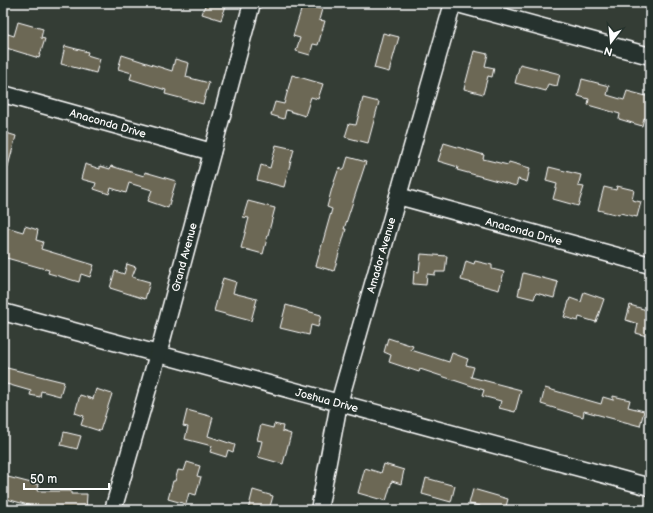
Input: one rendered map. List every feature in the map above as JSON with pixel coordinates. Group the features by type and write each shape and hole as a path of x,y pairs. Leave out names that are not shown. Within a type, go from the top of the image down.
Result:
{"street":[{"name":"Grand Avenue","path":"113,510 158,354 252,3"},
{"path":"454,3 650,56"},
{"name":"Amador Avenue","path":"318,510 339,403 454,3"},
{"name":"Anaconda Drive","path":"3,94 212,152"},
{"name":"Anaconda Drive","path":"398,196 650,266"},
{"name":"Joshua Drive","path":"3,312 650,487"}],"building":[{"path":"206,3 227,3 221,20 202,14"},
{"path":"303,4 322,9 319,20 325,21 318,45 313,44 310,55 296,51 300,38 293,36"},
{"path":"18,22 43,29 41,38 45,39 39,58 3,47 5,33 14,36"},
{"path":"383,33 399,37 389,72 374,68"},
{"path":"65,46 88,52 87,55 100,59 96,73 61,64"},
{"path":"474,51 488,54 485,66 494,68 492,77 488,76 483,94 464,89"},
{"path":"122,55 172,71 175,59 189,63 186,77 209,83 203,104 165,94 166,90 130,79 132,73 118,69"},
{"path":"520,64 560,74 557,86 548,84 546,91 515,83"},
{"path":"292,75 323,84 318,99 311,97 305,116 286,110 284,119 271,115 275,102 284,104"},
{"path":"582,79 609,86 607,95 624,100 627,91 650,97 650,120 644,118 642,126 619,119 620,114 588,105 589,99 578,96"},
{"path":"363,98 379,102 368,143 345,137 349,124 356,125"},
{"path":"3,132 16,136 6,174 3,174"},
{"path":"444,143 484,155 483,159 508,165 509,162 530,168 527,182 518,179 516,186 457,170 458,167 438,161"},
{"path":"276,145 294,149 284,187 257,180 261,165 270,168"},
{"path":"348,157 366,162 344,229 346,229 334,271 316,266 332,209 327,207 332,188 339,168 344,170"},
{"path":"85,164 100,169 100,166 110,169 111,166 144,176 145,172 176,181 168,208 148,201 152,190 129,183 126,193 111,188 109,194 94,189 96,183 81,179"},
{"path":"549,167 581,175 578,186 584,187 578,206 553,199 557,184 546,181"},
{"path":"617,186 634,190 632,200 641,202 637,217 620,213 619,215 598,210 604,187 616,190"},
{"path":"248,201 275,208 263,254 241,248 249,218 243,217"},
{"path":"3,226 23,232 25,226 38,230 36,240 43,242 41,249 94,265 90,277 81,274 79,282 48,273 49,270 3,257"},
{"path":"421,254 447,256 445,272 435,272 435,275 427,274 426,285 413,284 414,271 419,272"},
{"path":"466,261 474,264 475,261 492,265 492,269 504,272 499,290 461,280"},
{"path":"127,264 136,267 132,277 150,282 145,299 110,288 115,271 124,274"},
{"path":"523,273 558,282 554,298 536,293 534,299 518,295"},
{"path":"223,278 236,282 233,293 257,299 251,321 214,311"},
{"path":"584,292 604,299 596,322 579,317 578,321 564,317 570,298 581,302"},
{"path":"286,305 321,315 318,327 311,325 309,335 280,328"},
{"path":"630,305 650,311 650,337 636,333 638,324 626,320"},
{"path":"388,338 413,346 411,350 449,362 452,353 468,359 466,365 474,367 471,377 521,390 515,412 499,408 501,401 482,396 484,390 420,369 419,372 389,362 391,355 384,352"},
{"path":"3,367 64,382 60,396 41,391 40,397 30,395 31,391 3,383"},
{"path":"545,388 601,404 603,397 613,400 613,396 630,400 628,407 644,411 640,426 584,411 583,417 541,404"},
{"path":"96,389 112,394 100,431 81,425 84,416 75,413 80,395 93,399"},
{"path":"187,410 213,417 208,436 235,445 233,452 228,450 226,457 210,452 212,446 185,439 188,427 183,426"},
{"path":"274,424 283,426 282,431 291,434 283,464 258,457 262,441 257,440 261,425 273,428"},
{"path":"64,432 81,436 77,449 61,445"},
{"path":"187,462 200,466 197,476 201,477 196,495 189,493 186,504 168,499 178,470 184,471"},
{"path":"384,464 404,470 401,484 392,481 386,501 358,493 365,468 381,473"},
{"path":"4,476 39,485 37,491 71,491 71,494 87,494 86,510 46,510 3,498"},
{"path":"426,478 455,486 451,502 422,494"},
{"path":"473,489 508,499 505,510 479,510 480,506 469,504"},
{"path":"253,490 273,496 269,510 248,510"}]}
